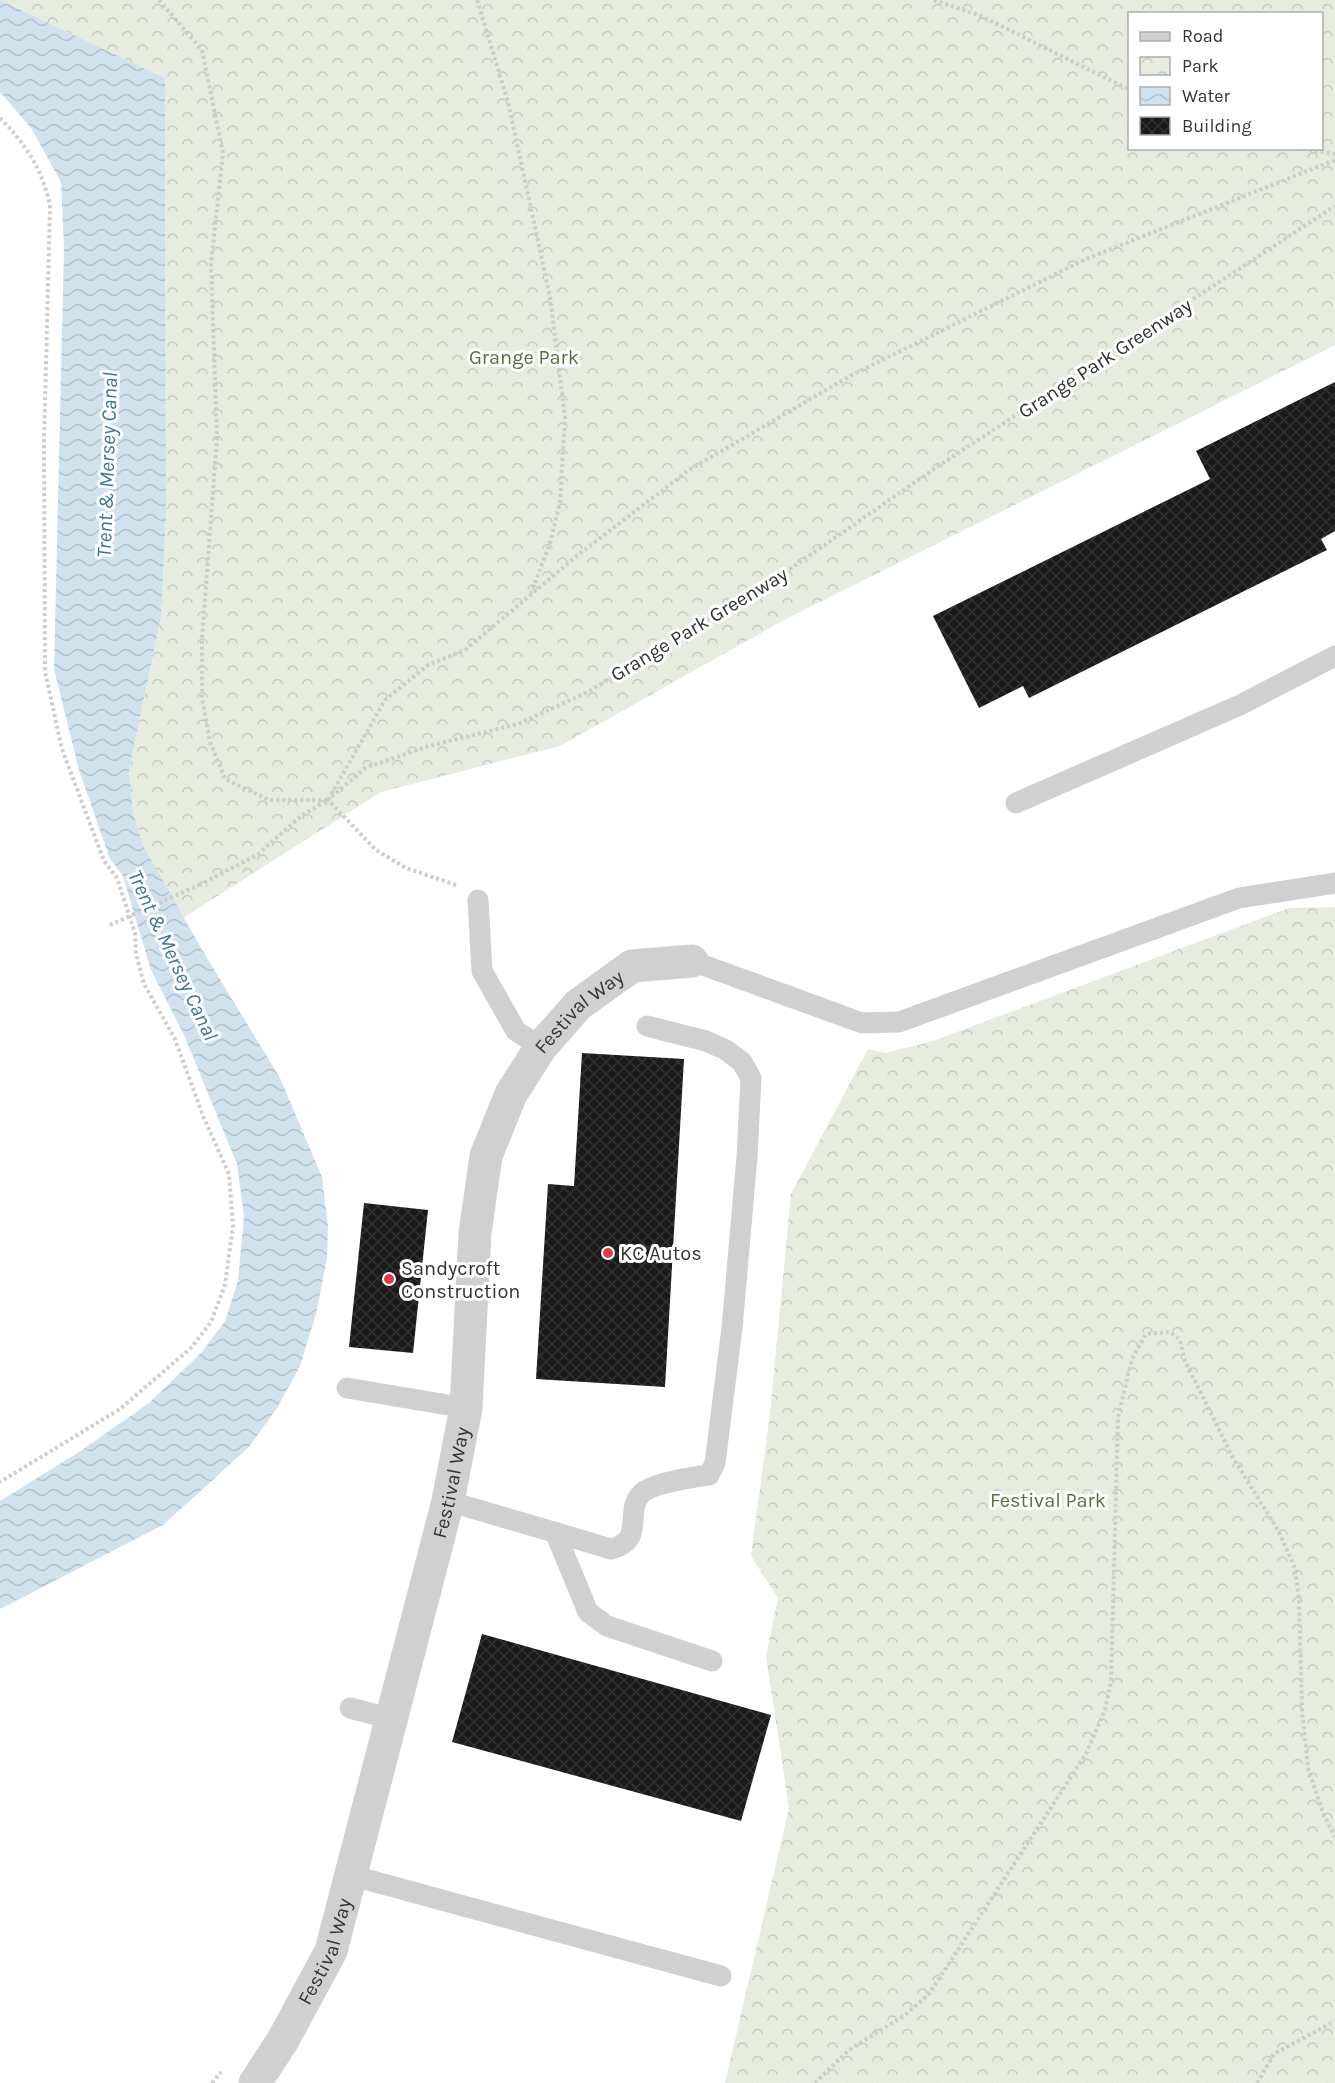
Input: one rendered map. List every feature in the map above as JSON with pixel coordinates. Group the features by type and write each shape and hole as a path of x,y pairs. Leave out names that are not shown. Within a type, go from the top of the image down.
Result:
{"street":[{"name":"Festival Way","path":"255,2083 283,2040 331,1951 448,1501 466,1408 475,1233 486,1156 511,1094 541,1047 578,1005 632,966 692,961"}],"lane":[{"path":"1016,803 1240,705 1335,656"},
{"path":"692,961 862,1023 899,1022 1239,898 1335,883"},
{"path":"478,900 482,971 516,1031 541,1047"},
{"path":"448,1501 611,1549 622,1546 630,1540 637,1501 642,1492 692,1477 709,1475 720,1434 746,1168 751,1078 742,1062 726,1050 706,1041 648,1026"},
{"path":"347,1388 466,1408"},
{"path":"555,1532 588,1612 607,1626 712,1661"},
{"path":"350,1708 392,1719"},
{"path":"350,1875 721,1976"}],"path":[{"path":"159,0 202,50 222,153 211,264 217,438 202,639 202,698 210,742 225,779 269,800 328,800 376,850 406,868 459,886 478,900"},
{"path":"477,0 508,102 550,297 566,417 560,502 550,543 529,596"},
{"path":"934,0 981,16 1128,89"},
{"path":"0,118 23,141 46,187 50,206 44,443 45,672 62,749 104,861 117,878 135,933 136,954 144,984 175,1039 203,1116 229,1174 233,1226 225,1285 211,1322 192,1347 120,1409 0,1482"},
{"path":"1310,150 1335,154"},
{"path":"328,800 385,700 428,665 465,650 578,555 689,470 850,376 1086,259 1335,160"},
{"name":"Grange Park Greenway","path":"110,925 199,885 257,855 301,816 328,800 365,768 429,746 518,724 586,693 790,569 934,469 1335,206"},
{"path":"815,2083 849,2050 904,2015 929,1994 1086,1754 1105,1710 1111,1682 1118,1417 1132,1359 1146,1334 1170,1332 1180,1340 1185,1361 1233,1458 1278,1530 1295,1568 1299,1600 1302,1711 1308,1768 1323,1813 1335,1837"},
{"path":"1257,2083 1274,2054 1335,2021"}],"green space":[{"name":"Grange Park","path":"0,0 1335,0 1335,345 782,621 560,746 381,792 183,918 144,847 133,813 129,769 161,618 166,515 165,78"},
{"name":"Festival Park","path":"1335,907 1335,2083 725,2083 789,1808 766,1656 778,1598 751,1556 770,1414 791,1194 868,1049 886,1053 933,1041 1289,908"}],"water":[{"name":"Trent & Mersey Canal","path":"0,0 165,78 166,515 161,618 129,769 133,813 144,847 201,948 280,1078 322,1177 328,1226 327,1258 316,1314 300,1366 277,1408 249,1447 163,1525 0,1609 0,1501 79,1452 149,1403 202,1352 225,1321 238,1281 244,1216 237,1164 184,1035 151,970 123,876 110,859 79,770 54,669 64,247 61,182 31,128 0,92"}],"building":[{"path":"1335,382 1335,531 1321,539 1327,550 1029,698 1023,686 979,708 933,616 1210,479 1196,451"},
{"name":"KC Autos","path":"582,1053 684,1059 665,1387 536,1379 548,1184 574,1186"},
{"name":"Sandycroft Construction","path":"364,1203 428,1210 413,1353 349,1347"},
{"path":"482,1634 771,1715 741,1821 452,1742"}],"place":[{"name":"KC Autos","path":"608,1253"},
{"name":"Sandycroft Construction","path":"389,1279"}]}
